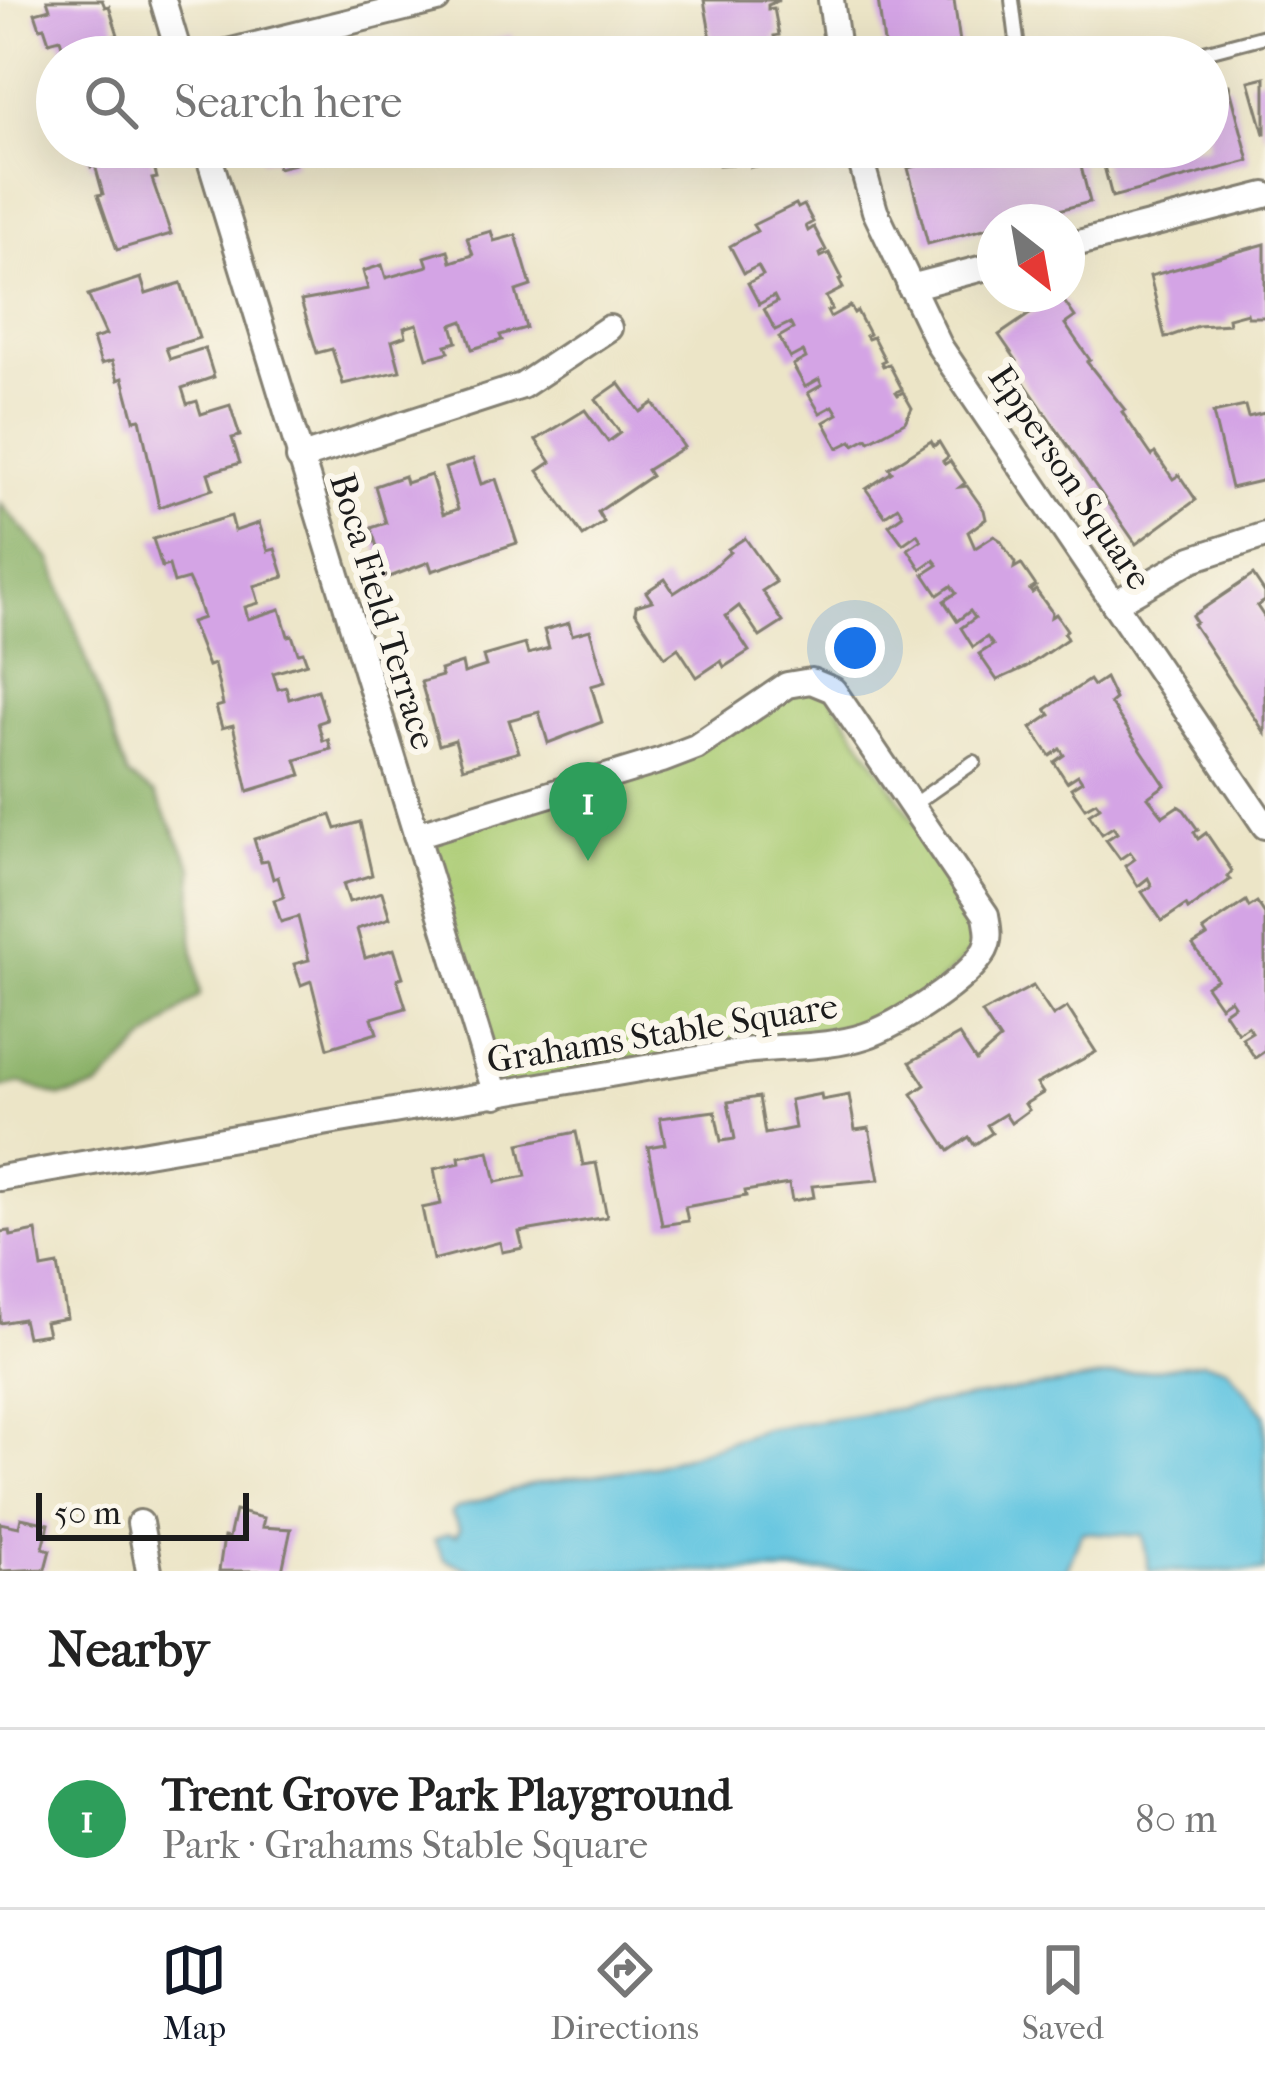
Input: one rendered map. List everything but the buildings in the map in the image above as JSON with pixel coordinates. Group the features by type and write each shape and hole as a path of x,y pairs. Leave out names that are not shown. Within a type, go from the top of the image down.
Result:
{"street":[{"path":"163,0 174,36"},
{"path":"275,36 366,8 437,0"},
{"path":"831,0 836,36"},
{"name":"Boca Field Terrace","path":"212,168 496,1095"},
{"name":"Epperson Square","path":"863,168 875,211 940,347 1265,826"},
{"path":"1085,241 1265,195"},
{"path":"910,287 977,270"},
{"path":"299,458 523,386 609,328"},
{"path":"1114,604 1192,559 1265,536"},
{"name":"Grahams Stable Square","path":"0,1178 745,1051 863,1037 955,982 987,947 990,935 986,914 914,804 833,690 811,681 787,685 695,746 662,760 416,835"},
{"path":"140,1523 148,1571"}],"lane":[{"path":"1012,0 1016,36"},
{"path":"1229,45 1265,36"},
{"path":"914,804 974,762"}],"green space":[{"path":"0,503 51,560 128,776 155,794 193,868 192,938 200,995 98,1088 60,1097 21,1083 0,1088"},
{"path":"823,684 990,935 898,1020 496,1095 416,835 662,760 787,685"}],"water":[{"path":"1202,1362 1227,1367 1265,1415 1265,1571 1149,1571 1143,1536 1082,1532 1066,1571 473,1571 445,1560 434,1540 456,1536 460,1530 451,1513 457,1508 534,1484 655,1466 765,1429"}],"place":[{"name":"Trent Grove Park Playground","path":"588,861"}]}
